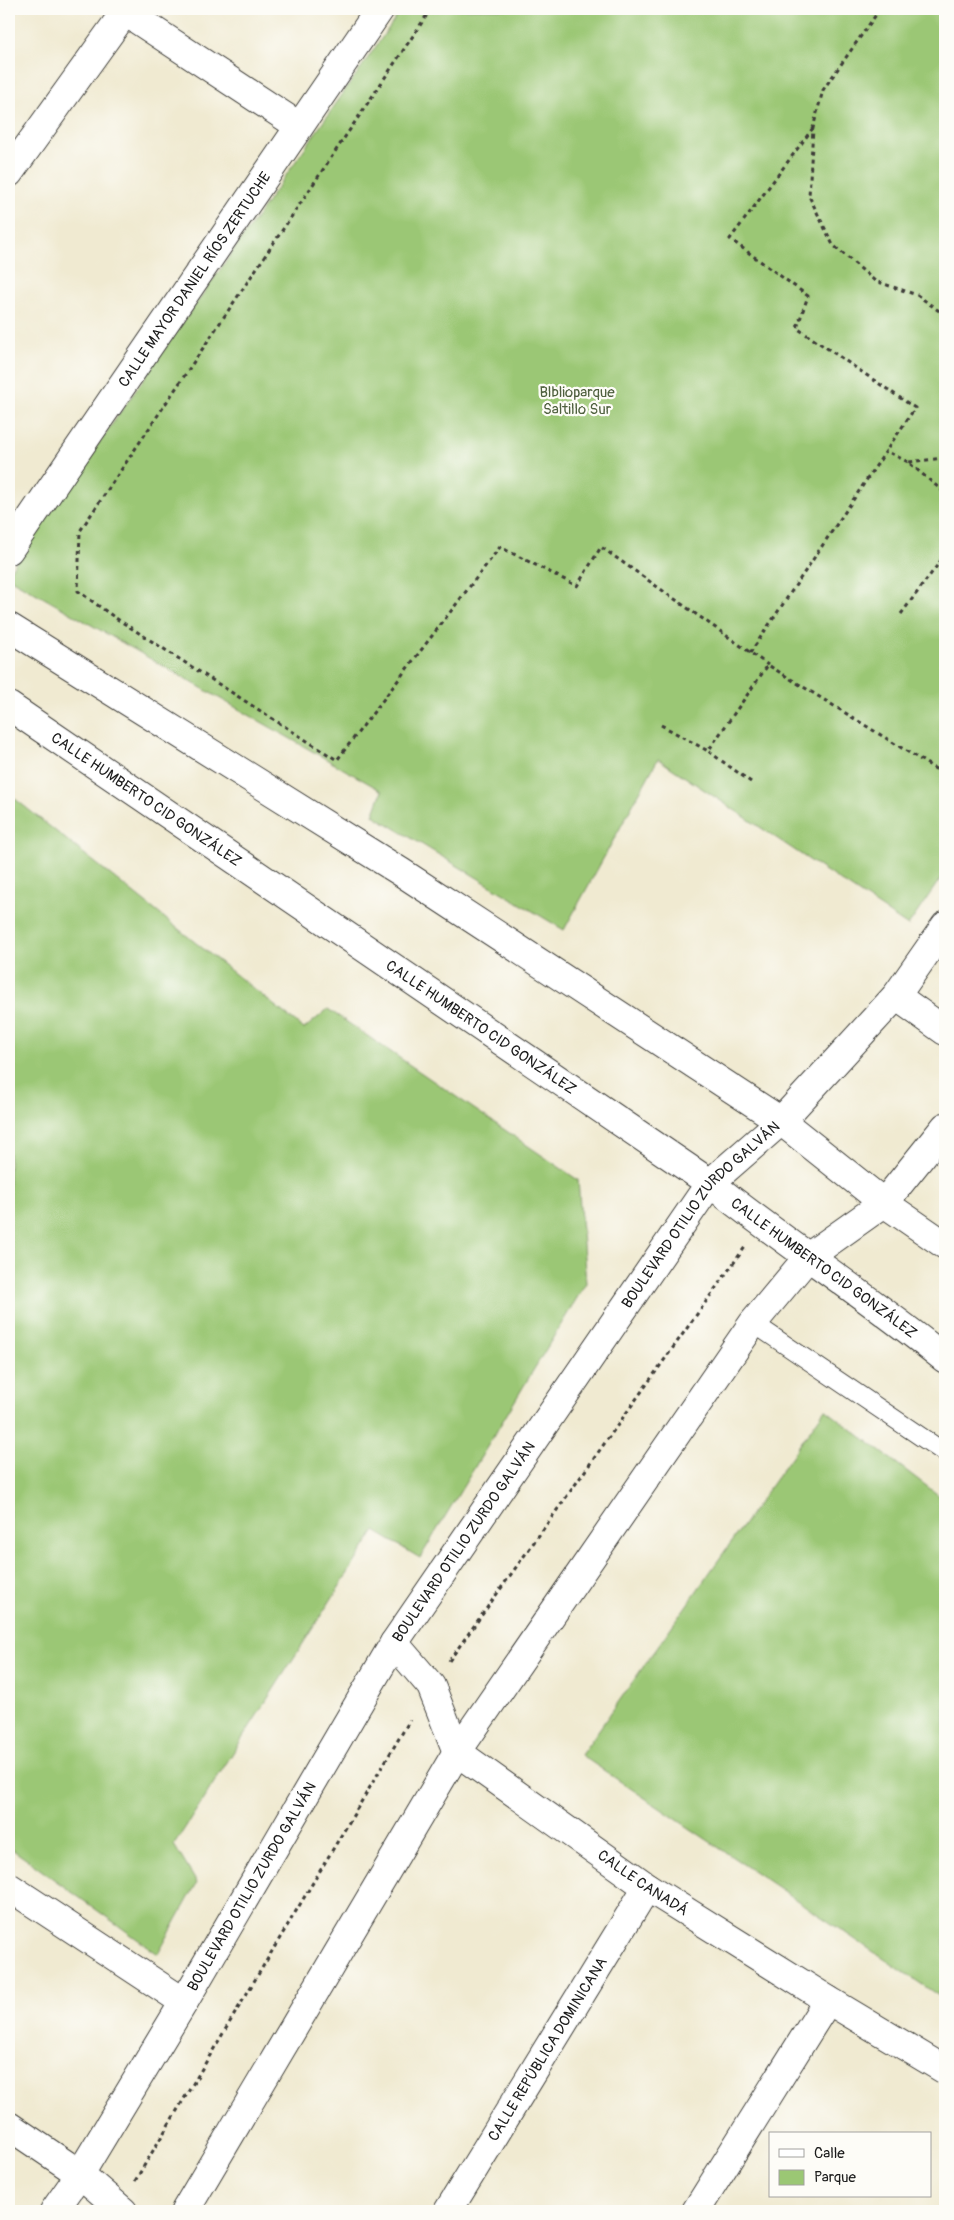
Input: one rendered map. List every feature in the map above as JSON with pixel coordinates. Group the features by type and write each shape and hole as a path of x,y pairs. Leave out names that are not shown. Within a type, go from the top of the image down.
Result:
{"street":[{"name":"CALLE MAYOR DANIEL RÍOS ZERTUCHE","path":"9,550 380,9"},
{"path":"9,173 124,10 299,126"},
{"path":"9,627 401,872 781,1121 884,1203 945,1245"},
{"name":"CALLE HUMBERTO CID GONZÁLEZ","path":"9,706 710,1183 762,1225 902,1324 945,1359"},
{"name":"BOULEVARD OTILIO ZURDO GALVÁN","path":"54,2211 80,2174 184,2002 394,1642 710,1183 781,1121 896,996 945,926"},
{"path":"896,996 945,1031"},
{"path":"185,2211 457,1752 753,1323 808,1257 884,1203 945,1127"},
{"path":"394,1642 431,1686 457,1752"},
{"name":"CALLE CANADÁ","path":"457,1752 647,1887 828,2000 945,2070"},
{"path":"9,1887 184,2002"},
{"name":"CALLE REPÚBLICA DOMINICANA","path":"448,2211 647,1887"},
{"path":"696,2211 828,2000"},
{"path":"9,2126 80,2174 123,2211"}],"lane":[{"path":"753,1323 945,1453"}],"path":[{"path":"430,9 80,531 78,591 114,617 337,760 500,548 578,586 601,547 750,654 942,774 945,770"},
{"path":"880,9 823,90 813,128 809,196 833,245 875,281 917,295 942,313 945,327"},
{"path":"750,654 915,408 797,328 808,296 730,239 813,128"},
{"path":"908,462 944,459 945,347"},
{"path":"886,451 908,462 945,492"},
{"path":"901,614 945,555"},
{"path":"708,751 768,665"},
{"path":"661,725 708,751 751,782"}],"green space":[{"name":"Blblioparque Saltillo Sur","path":"402,9 945,9 945,872 908,926 658,759 564,930 373,815 382,791 9,578 9,572"},
{"path":"9,794 304,1029 328,1009 578,1180 586,1283 420,1558 375,1531 174,1845 197,1883 158,1954 9,1847"},
{"path":"825,1409 945,1500 945,2000 581,1755"}]}
